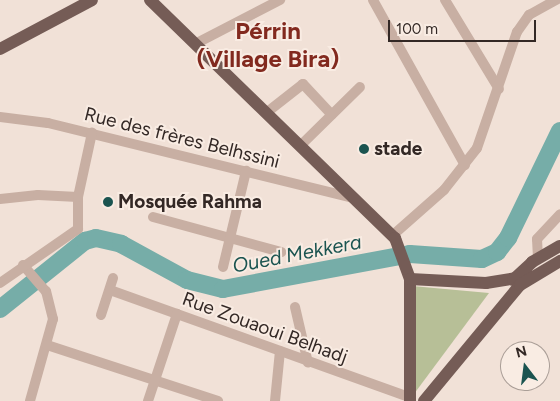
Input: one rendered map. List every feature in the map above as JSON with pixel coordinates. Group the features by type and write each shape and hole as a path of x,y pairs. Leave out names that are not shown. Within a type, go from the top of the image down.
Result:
{"main road":[{"path":"0,49 92,0"},
{"path":"150,0 394,236 409,275 410,399"},
{"path":"475,283 535,260 560,246"},
{"path":"503,303 513,280 535,260"},
{"path":"409,275 475,283 513,280 529,276 560,261"},
{"path":"424,401 503,303 529,276"}],"street":[{"path":"195,44 280,0"},
{"path":"373,0 465,165"},
{"path":"445,0 499,89"},
{"path":"394,236 465,165 487,128 522,24 536,10 556,0"},
{"path":"266,114 303,84 332,114"},
{"path":"300,146 360,87"},
{"name":"Rue des frères Belhssini","path":"0,117 92,133 355,198"},
{"path":"0,282 26,269 78,229 78,197 92,133"},
{"path":"223,267 246,171"},
{"path":"0,199 38,194 78,197"},
{"path":"535,260 537,239 560,214"},
{"path":"153,217 281,252"},
{"path":"26,269 46,291 53,319 30,401"},
{"path":"101,315 114,278"},
{"name":"Rue Zouaoui Belhadj","path":"110,290 410,399"},
{"path":"294,307 308,363"},
{"path":"148,401 177,314"},
{"path":"46,345 218,401"},
{"path":"276,401 280,352"}],"green space":[{"path":"412,286 489,293 411,398"}],"waterway":[{"name":"Oued Mekkera","path":"0,309 85,241 96,238 121,244 187,280 223,289 410,254 482,259 497,252 508,238 560,131"}],"place":[{"name":"stade","path":"364,149"},
{"name":"Mosquée Rahma","path":"108,202"}],"district":[{"name":"Pérrin (Village Bira)","path":"268,45"}]}
